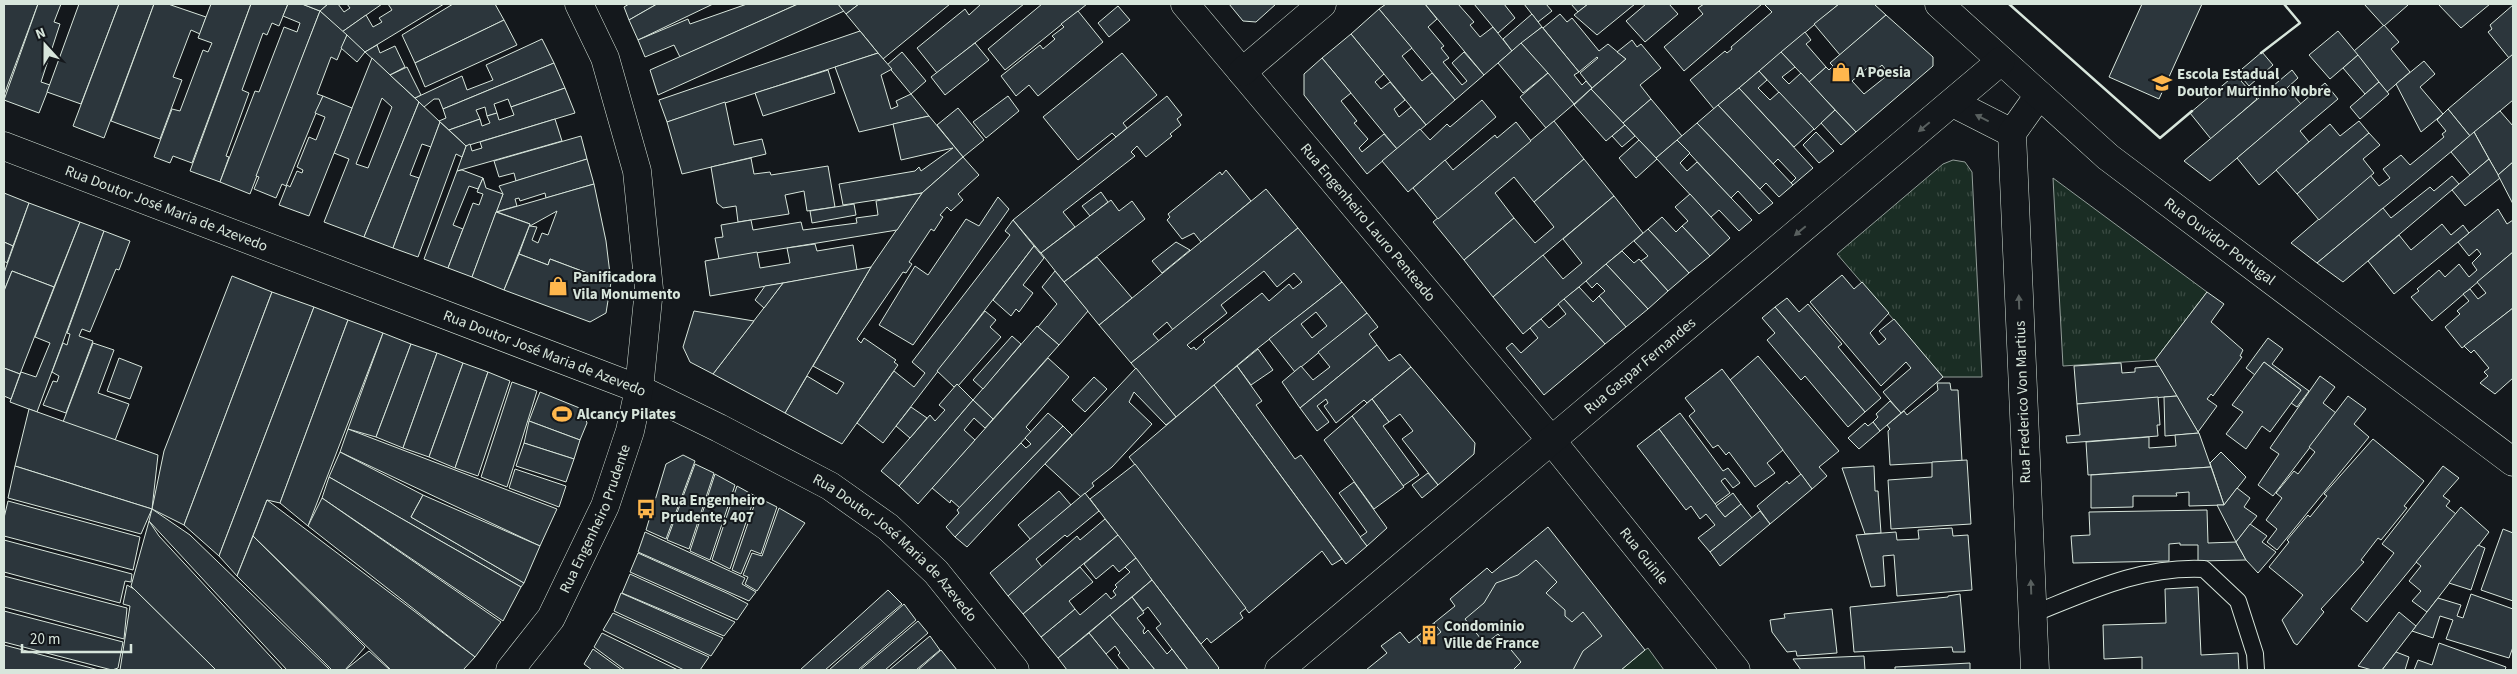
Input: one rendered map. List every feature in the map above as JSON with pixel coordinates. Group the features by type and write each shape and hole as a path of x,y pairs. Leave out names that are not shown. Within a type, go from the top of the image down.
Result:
{"street":[{"name":"Rua Engenheiro Prudente","path":"510,670 551,618 605,506 630,430 639,389 649,289 637,170 606,58 579,4"},
{"name":"Rua Engenheiro Lauro Penteado","path":"1186,4 1551,440"},
{"path":"1242,72 1322,4"},
{"name":"Rua Ouvidor Portugal","path":"1939,4 2108,157 2513,462"},
{"name":"Rua Gaspar Fernandes","path":"1279,670 2001,61"},
{"path":"1952,103 2012,133 2038,95"},
{"name":"Rua Frederico Von Martius","path":"2012,133 2035,670"},
{"name":"Rua Doutor José Maria de Azevedo","path":"4,146 639,389 720,428 830,486 888,528 936,572 1016,670"},
{"name":"Rua Guinle","path":"1551,440 1736,670"}],"lane":[{"path":"2032,614 2118,579 2178,568 2204,569 2238,601 2255,654 2256,670"}],"green space":[{"path":"1953,160 1965,162 1972,172 1982,377 1943,377 1837,254 1943,164"},
{"path":"2053,178 2207,292 2155,360 2063,366"},
{"path":"1648,648 1664,670 1621,670 1645,650"}],"building":[{"path":"4,4 38,4 4,95"},
{"path":"38,4 61,4 54,22 60,24 41,82 50,85 39,113 4,100"},
{"path":"79,4 119,4 81,104 47,92"},
{"path":"119,4 154,4 104,138 73,126"},
{"path":"154,4 168,4 206,17 200,34 191,30 173,77 182,80 160,139 111,121"},
{"path":"211,4 251,4 192,163 173,156 170,163 154,157 172,109 180,111 203,50 208,52 212,43 198,38"},
{"path":"251,4 288,4 279,26 272,23 267,35 263,33 242,90 249,93 226,156 229,157 220,182 190,171"},
{"path":"288,4 302,4 320,11 250,194 220,182 255,91 259,92 284,27 297,32 300,23 283,16"},
{"path":"302,4 328,4 320,11"},
{"path":"328,4 338,4 344,12 350,8 347,4 382,4 342,32 320,11"},
{"path":"388,4 444,4 365,52 342,32 366,15 373,27 382,22 379,18 392,10"},
{"path":"453,4 495,4 504,20 415,63 402,35"},
{"path":"629,4 657,4 629,20 624,7"},
{"path":"657,4 713,4 638,40 629,20"},
{"path":"747,4 798,4 680,57 674,45 645,57 638,40 688,19 690,24"},
{"path":"798,4 838,4 844,11 658,95 650,70"},
{"path":"838,4 859,4 846,14"},
{"path":"859,4 950,4 883,59 846,14"},
{"path":"981,4 1024,4 937,73 917,48 965,9 969,15"},
{"path":"1042,4 1087,4 1005,70 988,49"},
{"path":"1229,4 1276,4 1256,22 1243,21"},
{"path":"1386,4 1425,4 1437,19 1428,27 1444,46 1441,48 1449,58 1443,62 1462,85 1467,81 1452,63 1464,52 1484,75 1455,100 1379,9"},
{"path":"1425,4 1458,4 1474,22 1470,25 1480,37 1493,27 1512,51 1484,75"},
{"path":"1474,4 1504,4 1515,18 1498,33"},
{"path":"1524,4 1546,4 1552,11 1538,22"},
{"path":"1571,4 1588,4 1578,12"},
{"path":"1588,4 1635,4 1597,35 1574,15"},
{"path":"1646,4 1669,4 1678,14 1645,42 1626,21"},
{"path":"1704,4 1762,4 1684,71 1664,47 1703,14 1698,8"},
{"path":"1764,4 1839,4 1714,109 1690,80 1725,51 1727,53 1732,49 1731,47 1772,12"},
{"path":"1839,4 1874,4 1886,15 1840,55 1814,24"},
{"path":"2142,4 2202,4 2159,99 2109,77"},
{"path":"2364,4 2407,4 2408,5 2384,26"},
{"path":"2438,4 2490,4 2461,28"},
{"path":"2513,5 2513,54 2509,58 2488,32 2492,29 2490,25"},
{"path":"1118,6 1130,20 1109,37 1098,23"},
{"path":"1379,9 1412,48 1402,56 1422,81 1432,73 1455,100 1426,125 1351,34"},
{"path":"320,11 347,35 337,60 331,57 317,94 323,96 286,186 282,184 276,198 254,189 259,177 256,176"},
{"path":"1078,11 1103,42 1038,96 1029,85 1016,96 1001,76 1040,45 1043,49 1055,39 1052,36 1064,27 1061,24"},
{"path":"1532,14 1542,27 1512,51 1503,39"},
{"path":"1560,14 1567,22 1572,18 1599,51 1608,44 1626,59 1592,88 1580,73 1598,58 1579,72 1543,28"},
{"name":"A Poesia","path":"1886,15 1933,57 1933,66 1856,132 1809,82 1826,67 1829,70 1833,66 1830,63","holes":["1871,65 1875,71 1882,65 1889,74 1864,94 1852,81"]},
{"path":"504,20 517,45 425,87 415,63"},
{"path":"2384,25 2399,42 2391,49 2410,72 2387,92 2354,51"},
{"path":"1542,27 1579,72 1574,75 1582,85 1586,81 1592,88 1574,104 1521,43"},
{"path":"860,31 878,53 667,122 659,100"},
{"path":"2338,31 2358,55 2330,79 2309,55"},
{"path":"1805,32 1811,40 1806,44 1826,67 1809,82 1781,52"},
{"path":"1351,34 1384,74 1375,82 1381,89 1390,82 1405,100 1394,109 1399,117 1411,107 1426,125 1397,149 1322,58"},
{"path":"347,35 365,52 357,62 341,48"},
{"path":"542,39 554,63 443,109 439,99 434,99 424,107 415,98 462,76 467,90 493,80 486,65"},
{"path":"1632,40 1637,47 1641,44 1661,68 1640,85 1651,99 1623,123 1591,89 1626,59 1617,52"},
{"path":"975,43 989,60 945,95 931,77"},
{"path":"1521,43 1548,73 1523,93 1498,63"},
{"path":"377,45 380,53 395,46 405,67 390,75 365,52"},
{"path":"902,52 926,81 911,94 887,65"},
{"path":"1781,52 1795,67 1782,77 1789,84 1801,73 1835,110 1814,130 1759,71"},
{"path":"2262,52 2273,65 2249,86 2243,79 2241,81 2257,99 2211,139 2190,113"},
{"path":"878,53 892,69 881,75 891,109 898,106 896,101 911,94 929,116 859,132 835,67"},
{"path":"1122,53 1157,95 1123,123 1127,128 1116,137 1112,133 1078,160 1043,117"},
{"path":"2513,54 2513,100 2470,136 2448,109"},
{"path":"2358,55 2379,82 2365,94 2343,68"},
{"path":"372,58 419,102 364,237 324,222 349,159 334,153","holes":["382,98 392,107 368,168 356,164"]},
{"path":"1322,58 1351,93 1341,101 1357,121 1354,123 1368,139 1359,148 1362,152 1384,134 1397,149 1367,174 1304,95 1304,74"},
{"path":"2424,61 2435,74 2420,87 2443,114 2421,132 2396,84"},
{"path":"554,63 565,88 511,107 508,99 494,104 497,113 487,116 485,107 476,110 480,119 449,130 439,121 446,118 443,109"},
{"path":"407,67 421,95 415,98 390,75"},
{"path":"828,70 835,93 763,116 755,93"},
{"path":"2292,70 2298,78 2287,88 2301,104 2210,181 2184,161"},
{"path":"1759,71 1767,80 1758,88 1770,100 1779,92 1814,129 1794,147 1739,88"},
{"path":"1548,73 1574,104 1546,128 1520,97"},
{"path":"2379,82 2389,94 2360,119 2350,107"},
{"path":"2325,83 2338,99 2300,131 2309,142 2259,185 2237,158"},
{"path":"565,88 575,113 466,146 449,130 480,119 482,126 490,123 487,116 497,113 499,120 514,115 511,107"},
{"path":"1739,88 1813,168 1793,185 1791,183 1796,178 1778,159 1773,164 1718,105"},
{"path":"1591,89 1625,125 1606,141 1574,105"},
{"path":"323,96 352,108 309,216 279,205 287,185 290,187 297,171 302,173 303,170 297,167 309,137 316,140 325,117 315,113"},
{"path":"1008,96 1019,111 986,138 973,122"},
{"path":"1167,96 1182,115 1177,119 1181,125 1170,134 1172,136 1146,157 1137,146 1131,152 1135,156 1063,212 1075,227 1041,253 1013,220"},
{"path":"1651,99 1682,136 1656,158 1623,123"},
{"path":"1482,100 1496,117 1408,192 1382,161 1420,129 1430,140 1447,124 1450,127"},
{"path":"419,102 440,122 431,147 422,144 410,175 419,178 393,248 364,237"},
{"path":"725,102 734,145 762,139 766,154 682,174 667,122"},
{"path":"1718,105 1793,185 1779,197 1766,183 1760,189 1697,123"},
{"path":"958,108 984,140 963,157 937,125"},
{"path":"2448,109 2470,136 2317,263 2291,243 2370,175 2379,186 2390,178 2383,169 2401,155 2410,165 2444,137 2442,134 2446,131 2437,120"},
{"path":"1835,110 1856,132 1841,145 1821,123"},
{"path":"2500,111 2513,126 2513,162 2498,175 2474,132"},
{"path":"929,116 963,157 922,193 843,205 839,184 915,171 919,167 921,171 953,148 901,160 893,124"},
{"path":"555,119 562,141 457,171 466,146 470,144 472,151 482,148 480,142"},
{"path":"1554,121 1584,159 1534,202 1514,177 1495,193 1514,218 1464,260 1433,222"},
{"path":"2359,121 2369,133 2297,194 2276,170 2330,124 2340,136"},
{"path":"440,122 466,146 462,157 456,154 418,257 393,248"},
{"path":"1516,122 1531,141 1438,219 1413,188 1445,160 1453,170 1495,135 1497,138"},
{"path":"1697,123 1773,203 1759,214 1738,191 1731,198 1677,140"},
{"path":"1625,125 1635,136 1622,147 1612,136"},
{"path":"1816,132 1834,151 1819,163 1803,145"},
{"path":"2474,132 2489,159 2470,175 2451,152"},
{"path":"2369,133 2380,145 2363,159 2374,173 2319,220 2297,194"},
{"path":"581,136 587,159 516,181 514,173 499,177 494,161"},
{"path":"1639,140 1657,159 1636,178 1619,158"},
{"path":"1677,140 1690,153 1680,163 1687,171 1697,162 1752,220 1739,231 1719,210 1711,217 1656,158"},
{"path":"963,157 979,175 958,194 963,200 951,211 947,207 940,215 943,217 934,231 931,229 909,262 912,264 906,273 903,272 857,339 861,343 864,338 896,360 894,362 898,365 842,444 785,413 807,376 837,394 844,383 813,366 871,267 922,193"},
{"path":"751,158 754,174 770,172 771,175 828,166 835,207 807,211 804,191 785,195 789,214 738,222 736,206 723,208 717,203 711,167"},
{"path":"587,159 594,184 546,198 545,193 520,201 519,198 515,199 517,206 496,212 503,194 499,186"},
{"path":"1584,159 1614,196 1493,297 1464,260 1514,218 1535,243 1554,227 1534,202"},
{"path":"2489,159 2500,178 2465,206 2452,190"},
{"path":"2513,162 2513,204 2498,175"},
{"path":"462,170 483,178 478,189 469,186 453,225 463,229 448,268 424,259 457,171"},
{"path":"1226,170 1251,201 1201,242 1194,233 1182,239 1167,220 1170,217 1168,214 1220,172 1222,175"},
{"path":"2452,176 2459,184 2343,282 2317,263 2383,208 2391,218 2430,187 2434,191"},
{"path":"483,178 486,188 503,194 472,277 448,268 473,203 479,205 483,194 477,192"},
{"path":"594,184 606,241 611,282 550,259 548,265 519,254 530,224 497,212","holes":["557,211 548,235 542,233 538,243 532,240 537,227 530,226"]},
{"path":"1266,189 1298,228 1173,330 1167,322 1153,334 1159,341 1131,363 1099,325"},
{"path":"1101,192 1108,202 1090,216 1082,206"},
{"path":"4,193 29,203 13,246 4,242"},
{"path":"922,193 897,230 719,259 715,238 723,237 721,225 751,220 753,230 801,222 803,230 857,223 856,218 878,215 876,201"},
{"path":"1690,194 1730,238 1710,256 1682,226 1688,221 1675,207"},
{"path":"1614,196 1643,233 1523,334 1493,297 1543,255 1563,279 1582,263 1563,239"},
{"path":"998,197 1009,209 913,345 879,325 915,266 928,275 966,219 979,226"},
{"path":"1111,200 1119,211 1132,201 1145,219 1064,282 1041,253"},
{"path":"29,203 80,222 54,287 12,271 4,291 4,273"},
{"path":"854,204 856,215 812,223 810,211"},
{"path":"2498,209 2507,224 2513,220 2513,252 2432,321 2411,297 2419,291 2417,289 2439,270 2445,277 2459,264 2469,277 2477,270 2472,263 2481,254 2477,249 2469,256 2458,242"},
{"path":"496,212 530,224 504,290 472,277"},
{"path":"1662,217 1676,232 1682,226 1710,256 1689,273 1648,229"},
{"path":"1013,220 1034,246 883,443 857,423 894,371 914,387 925,373 912,362 1010,235 1005,231"},
{"path":"80,222 104,231 37,412 10,402 21,372 36,377 50,343 35,337"},
{"path":"2442,224 2451,235 2463,225 2469,233 2394,294 2368,261 2399,235 2411,250"},
{"path":"1298,228 1342,282 1253,352 1176,417 1131,363","holes":["1264,271 1277,287 1294,273 1302,282 1293,289 1289,284 1269,301 1262,293 1203,340 1205,342 1196,350 1194,347 1191,349 1187,345 1227,313 1221,305"]},
{"path":"1648,229 1689,273 1668,291 1641,261 1648,256 1634,241"},
{"path":"104,231 130,241 119,270 116,269 90,332 82,329 79,336 93,341 66,413 43,405 53,381 57,382 59,376 52,372 63,343 67,345 70,334 67,333"},
{"path":"4,242 13,246 7,263 4,261"},
{"path":"1176,242 1190,250 1162,273 1152,261"},
{"path":"815,244 817,251 853,245 857,270 710,296 705,261 757,252 760,268 790,263 787,248"},
{"path":"1034,246 1044,258 1023,285 1033,293 1019,312 1016,309 1011,316 993,300"},
{"path":"1622,251 1634,263 1639,259 1668,291 1648,309 1606,264"},
{"path":"2513,252 2513,308 2462,348 2445,327 2460,314 2457,311 2469,301 2463,294 2470,289 2478,299 2486,293 2477,282"},
{"name":"Panificadora Vila Monumento","path":"519,254 548,265 550,259 611,282 606,313 590,322 504,290"},
{"path":"1097,257 1132,298 1099,325 1064,282"},
{"path":"1606,264 1648,309 1626,327 1599,296 1605,291 1597,283 1592,288 1586,281"},
{"path":"871,267 785,413 713,374 783,283"},
{"path":"12,271 54,287 20,374 4,368 4,291"},
{"path":"1055,271 1088,311 1059,345 1038,327 1057,304 1042,287"},
{"path":"1842,275 1854,289 1862,282 1889,313 1870,333 1879,345 1886,339 1879,331 1894,319 1943,377 1901,413 1883,392 1911,368 1906,362 1881,386 1810,302"},
{"path":"232,276 272,292 184,525 152,509 164,451"},
{"path":"1342,282 1367,313 1295,372 1269,339","holes":["1316,312 1327,326 1312,338 1301,324"]},
{"path":"783,283 764,308 755,300 765,286"},
{"path":"1579,287 1593,302 1599,296 1626,327 1605,344 1564,299"},
{"path":"272,292 314,307 219,556 184,525"},
{"path":"2207,292 2224,304 2211,322 2243,350 2240,356 2242,357 2213,396 2211,394 2207,399 2217,406 2198,432 2155,360"},
{"path":"1787,298 1799,312 1808,304 1842,344 1838,347 1881,398 1865,412 1775,307"},
{"path":"1564,299 1605,344 1544,395 1506,348 1512,343 1521,353 1538,338 1530,328 1541,319 1549,328 1566,314 1558,304"},
{"path":"314,307 348,320 280,503 267,500 237,576 219,556"},
{"path":"1775,307 1865,412 1848,427 1805,376 1801,380 1767,340 1775,333 1762,318"},
{"path":"2513,308 2513,378 2495,394 2480,383 2488,376 2484,372 2489,368 2474,350 2471,353 2464,346"},
{"path":"694,311 754,321 713,374 690,362 683,347"},
{"path":"985,311 996,320 990,327 1001,337 958,386 957,384 954,387 937,371"},
{"path":"1367,313 1378,327 1369,334 1377,345 1300,408 1282,382 1301,366 1313,380 1330,367 1318,352"},
{"path":"348,320 383,333 308,526 280,503"},
{"path":"1037,326 1059,345 993,419 973,400"},
{"path":"383,333 411,344 376,437 348,429"},
{"path":"1012,336 1021,344 983,389 973,380"},
{"path":"2268,338 2283,349 2272,364 2309,391 2297,407 2291,403 2301,390 2264,362 2255,375 2246,368"},
{"path":"93,343 114,350 98,393 129,404 114,443 63,422"},
{"path":"411,344 437,353 403,448 376,437"},
{"path":"1377,345 1389,361 1400,354 1411,367 1367,403 1364,400 1336,423 1324,406 1328,403 1326,399 1317,406 1329,422 1317,431 1300,408"},
{"path":"1258,349 1273,370 1251,385 1237,366"},
{"path":"437,353 463,363 429,457 403,448"},
{"path":"1758,356 1839,451 1819,467 1827,476 1812,489 1730,380"},
{"path":"119,358 142,367 130,399 107,391"},
{"path":"1048,358 1069,377 1026,427 1031,432 960,508 951,500 950,503 932,488"},
{"path":"2264,362 2301,390 2270,432 2262,426 2246,449 2226,434 2243,412 2232,405"},
{"path":"463,363 488,372 455,468 429,457"},
{"path":"2121,363 2122,373 2135,372 2135,368 2159,366 2177,396 2077,404 2074,366"},
{"path":"1237,366 1262,401 1256,405 1295,459 1301,455 1367,546 1346,564 1214,385"},
{"path":"1411,367 1475,443 1474,454 1438,485 1402,439 1413,431 1400,414 1389,422 1372,399"},
{"path":"4,368 20,374 11,399 4,396"},
{"path":"1136,368 1176,417 1166,425 1134,392 1129,402 1152,424 1112,467 1092,483 1094,486 1081,497 1045,464"},
{"path":"1722,369 1783,450 1767,463 1775,473 1755,487 1729,452 1726,455 1718,445 1713,448 1689,416 1695,411 1685,398"},
{"path":"488,372 510,381 478,476 455,468"},
{"path":"2320,376 2335,387 2323,403 2336,413 2273,496 2258,485 2279,454 2270,448"},
{"path":"1094,377 1107,389 1085,412 1072,400"},
{"path":"512,382 537,391 507,487 481,477"},
{"path":"1937,383 1950,383 1951,390 1958,390 1962,461 1890,465 1888,431 1890,429 1887,425 1904,411 1907,415 1938,390"},
{"path":"957,384 973,400 899,486 881,471 930,415 935,421 945,410 939,405"},
{"path":"1214,385 1342,559 1332,565 1322,551 1249,613 1129,457"},
{"path":"540,392 582,409 587,423 580,440 529,421"},
{"path":"2177,396 2199,433 2165,436 2164,397"},
{"path":"2348,396 2366,409 2354,424 2369,437 2277,550 2267,542 2277,529 2266,520 2282,498 2276,493 2294,471 2298,474 2315,452 2309,447"},
{"path":"2158,397 2160,425 2157,425 2158,436 2067,443 2066,436 2080,435 2077,404"},
{"path":"1372,399 1389,422 1383,426 1419,475 1403,486 1352,416"},
{"path":"973,400 993,419 985,428 974,418 964,430 975,440 918,504 899,486"},
{"path":"1890,401 1901,413 1880,431 1873,422 1878,417 1876,414"},
{"path":"911,407 927,418 910,438 896,426"},
{"path":"29,409 158,455 152,509 15,466"},
{"path":"1048,413 1063,426 955,537 946,527 959,513 957,510 1021,443 1026,448 1031,444 1025,438"},
{"path":"1680,413 1723,471 1728,468 1740,483 1733,488 1725,478 1721,481 1730,493 1715,504 1659,429"},
{"path":"1352,416 1404,487 1374,509 1324,440"},
{"path":"529,421 580,440 574,459 524,443"},
{"path":"1873,422 1880,431 1859,449 1848,438 1865,423 1868,426"},
{"path":"1063,426 1072,435 967,547 955,537"},
{"path":"348,429 557,509 540,546 340,452"},
{"path":"1659,429 1725,517 1741,504 1752,518 1710,552 1698,538 1715,525 1706,514 1700,519 1691,506 1686,510 1637,446"},
{"path":"2199,433 2211,467 2088,475 2086,442 2149,437 2149,448 2176,446 2175,435"},
{"path":"2373,439 2424,481 2404,506 2407,508 2381,540 2378,538 2361,560 2364,562 2321,609 2324,612 2297,645 2294,643 2282,620 2303,595 2269,567 2289,542 2287,540 2308,515 2310,517 2327,496 2324,494"},
{"path":"524,443 574,459 566,482 516,466"},
{"path":"340,452 423,495 411,517 524,583 521,587 329,477"},
{"path":"2221,452 2246,477 2224,505 2210,463"},
{"path":"683,455 695,461 666,539 646,530 666,464"},
{"path":"1967,460 1971,524 1891,529 1888,480 1932,477 1932,462"},
{"path":"695,464 714,473 689,549 667,540"},
{"path":"1135,464 1246,608 1240,613 1243,618 1211,643 1207,638 1201,644 1090,499"},
{"path":"15,466 152,509 141,534 8,498"},
{"path":"1874,466 1875,491 1878,491 1881,533 1865,534 1842,468"},
{"path":"2443,466 2459,478 2443,496 2450,501 2446,506 2456,514 2367,622 2351,609 2394,553 2382,544"},
{"path":"2211,467 2224,505 2189,506 2189,492 2176,493 2177,496 2133,496 2133,507 2091,508 2091,475"},
{"path":"515,469 566,486 559,507 509,488"},
{"path":"1428,473 1438,485 1422,498 1412,485"},
{"path":"715,474 735,485 710,560 690,551"},
{"path":"1801,474 1812,489 1770,524 1757,506 1787,481 1789,484"},
{"path":"329,477 521,587 503,621 322,498"},
{"path":"1354,482 1387,528 1367,546 1360,537 1367,532 1339,493"},
{"path":"737,486 755,496 730,569 712,560"},
{"path":"2237,488 2250,498 2244,507 2257,516 2236,542 2217,505 2224,505"},
{"path":"1059,491 1071,505 1031,540 1018,525"},
{"path":"1085,493 1099,511 1067,537 1065,535 1036,559 1042,567 1008,596 990,573"},
{"path":"1733,493 1741,504 1725,517 1716,506"},
{"path":"423,495 540,546 524,583 411,517"},
{"path":"757,497 777,507 761,554 751,550 741,574 732,570"},
{"path":"322,498 501,622 475,657 308,526"},
{"path":"267,500 475,657 463,670 391,670 253,536"},
{"path":"8,501 140,537 133,570 4,536 4,518"},
{"path":"2461,507 2489,532 2427,612 2412,601 2421,591 2409,581 2421,566 2416,562"},
{"path":"779,508 805,523 757,591 745,584 748,577 743,575 752,553 762,556"},
{"path":"152,509 190,535 330,670 287,670 149,521"},
{"path":"2207,510 2208,543 2236,542 2246,560 2198,561 2198,545 2180,545 2180,543 2169,544 2169,561 2073,563 2071,536 2090,535 2089,512"},
{"path":"1760,511 1770,524 1720,566 1710,552"},
{"path":"1105,519 1118,535 1023,614 1008,596 1077,536 1080,540"},
{"path":"149,521 159,536 283,670 216,670 131,586"},
{"path":"2250,524 2267,536 2262,542 2276,552 2258,573 2246,560 2236,542"},
{"path":"1548,527 1645,650 1621,670 1366,670 1387,653 1381,646 1400,632 1409,643 1455,606 1450,599 1487,568 1492,573"},
{"path":"1952,528 1953,536 1968,535 1972,590 1897,596 1894,555 1883,556 1885,586 1871,587 1856,535 1896,532 1897,540 1919,539 1918,530"},
{"path":"2503,529 2513,533 2513,601 2481,590"},
{"path":"645,532 745,578 742,584 756,592 749,601 638,552"},
{"path":"1118,535 1136,558 1119,572 1113,565 1096,579 1084,564"},
{"path":"253,536 365,647 345,670 332,670 237,576"},
{"path":"4,540 132,574 131,582 125,581 120,603 4,572"},
{"path":"2478,545 2485,548 2471,590 2449,583"},
{"path":"638,553 748,604 737,620 630,572"},
{"path":"1136,558 1152,580 1058,658 1041,637 1075,609 1080,615 1106,593 1111,599 1116,595 1113,591 1117,587 1115,585 1130,572 1125,567"},
{"path":"1536,560 1557,582 1546,593 1565,610 1565,616 1572,622 1583,612 1602,636 1583,651 1573,670 1513,670 1521,662 1498,634 1485,644 1465,619 1484,603 1496,583 1518,575"},
{"path":"1080,567 1093,582 1069,601 1075,609 1041,637 1023,614"},
{"path":"630,574 735,622 724,636 622,593"},
{"path":"4,576 127,608 124,639 4,607"},
{"path":"1152,580 1219,668 1217,670 1188,670 1156,628 1161,624 1148,607 1143,611 1132,597"},
{"path":"127,585 134,589 216,670 120,670 130,606 123,604"},
{"path":"2198,587 2201,655 2238,653 2239,670 2142,670 2142,657 2104,659 2103,625 2166,623 2165,589"},
{"path":"888,590 902,604 825,670 800,670"},
{"path":"621,593 723,638 711,656 614,611"},
{"path":"1960,594 1965,652 1953,652 1952,647 1854,652 1850,607 1948,597"},
{"path":"2471,594 2513,609 2513,647 2509,658 2446,639 2453,620 2440,616 2433,638 2412,631 2438,598 2461,605 2457,616 2463,618"},
{"path":"1132,597 1144,613 1137,618 1145,628 1144,634 1148,630 1167,654 1172,649 1188,670 1155,670 1110,615"},
{"path":"904,604 916,620 858,670 829,670"},
{"path":"1832,609 1837,653 1797,656 1796,651 1787,652 1772,632 1770,620 1785,618 1784,614"},
{"path":"4,611 123,642 118,668 112,670 4,642"},
{"path":"2399,612 2416,626 2382,670 2372,670 2358,666"},
{"path":"613,613 709,657 700,670 684,670 603,630"},
{"path":"1110,615 1155,670 1130,670 1118,655 1120,653 1115,646 1106,654 1089,633"},
{"path":"918,621 928,633 885,670 860,670"},
{"name":"Condominio Ville de France","path":"1434,623 1441,632 1424,646 1417,637"},
{"path":"602,633 678,670 625,670 594,647"},
{"path":"1089,633 1119,670 1067,670 1058,658"},
{"path":"930,636 940,650 916,670 889,670"},
{"path":"2439,643 2506,667 2505,670 2414,670 2418,660 2432,665"},
{"path":"4,645 99,670 4,670"},
{"path":"593,649 622,670 592,670 584,664"},
{"path":"941,650 957,670 918,670"},
{"path":"369,651 390,670 345,670"},
{"path":"2396,652 2409,657 2405,670 2382,670"},
{"path":"1864,656 1865,670 1801,670 1793,659"},
{"path":"1970,663 1970,670 1895,670 1895,667"}],"wall":[{"path":"2009,4 2160,138 2192,111"},
{"path":"2261,53 2300,23 2284,4"}],"place":[{"name":"A Poesia","path":"1841,72"},
{"name":"Escola Estadual Doutor Murtinho Nobre","path":"2162,83"},
{"name":"Panificadora Vila Monumento","path":"558,286"},
{"name":"Alcancy Pilates","path":"562,414"},
{"name":"Rua Engenheiro Prudente, 407","path":"646,509"},
{"name":"Condominio Ville de France","path":"1429,635"}]}
